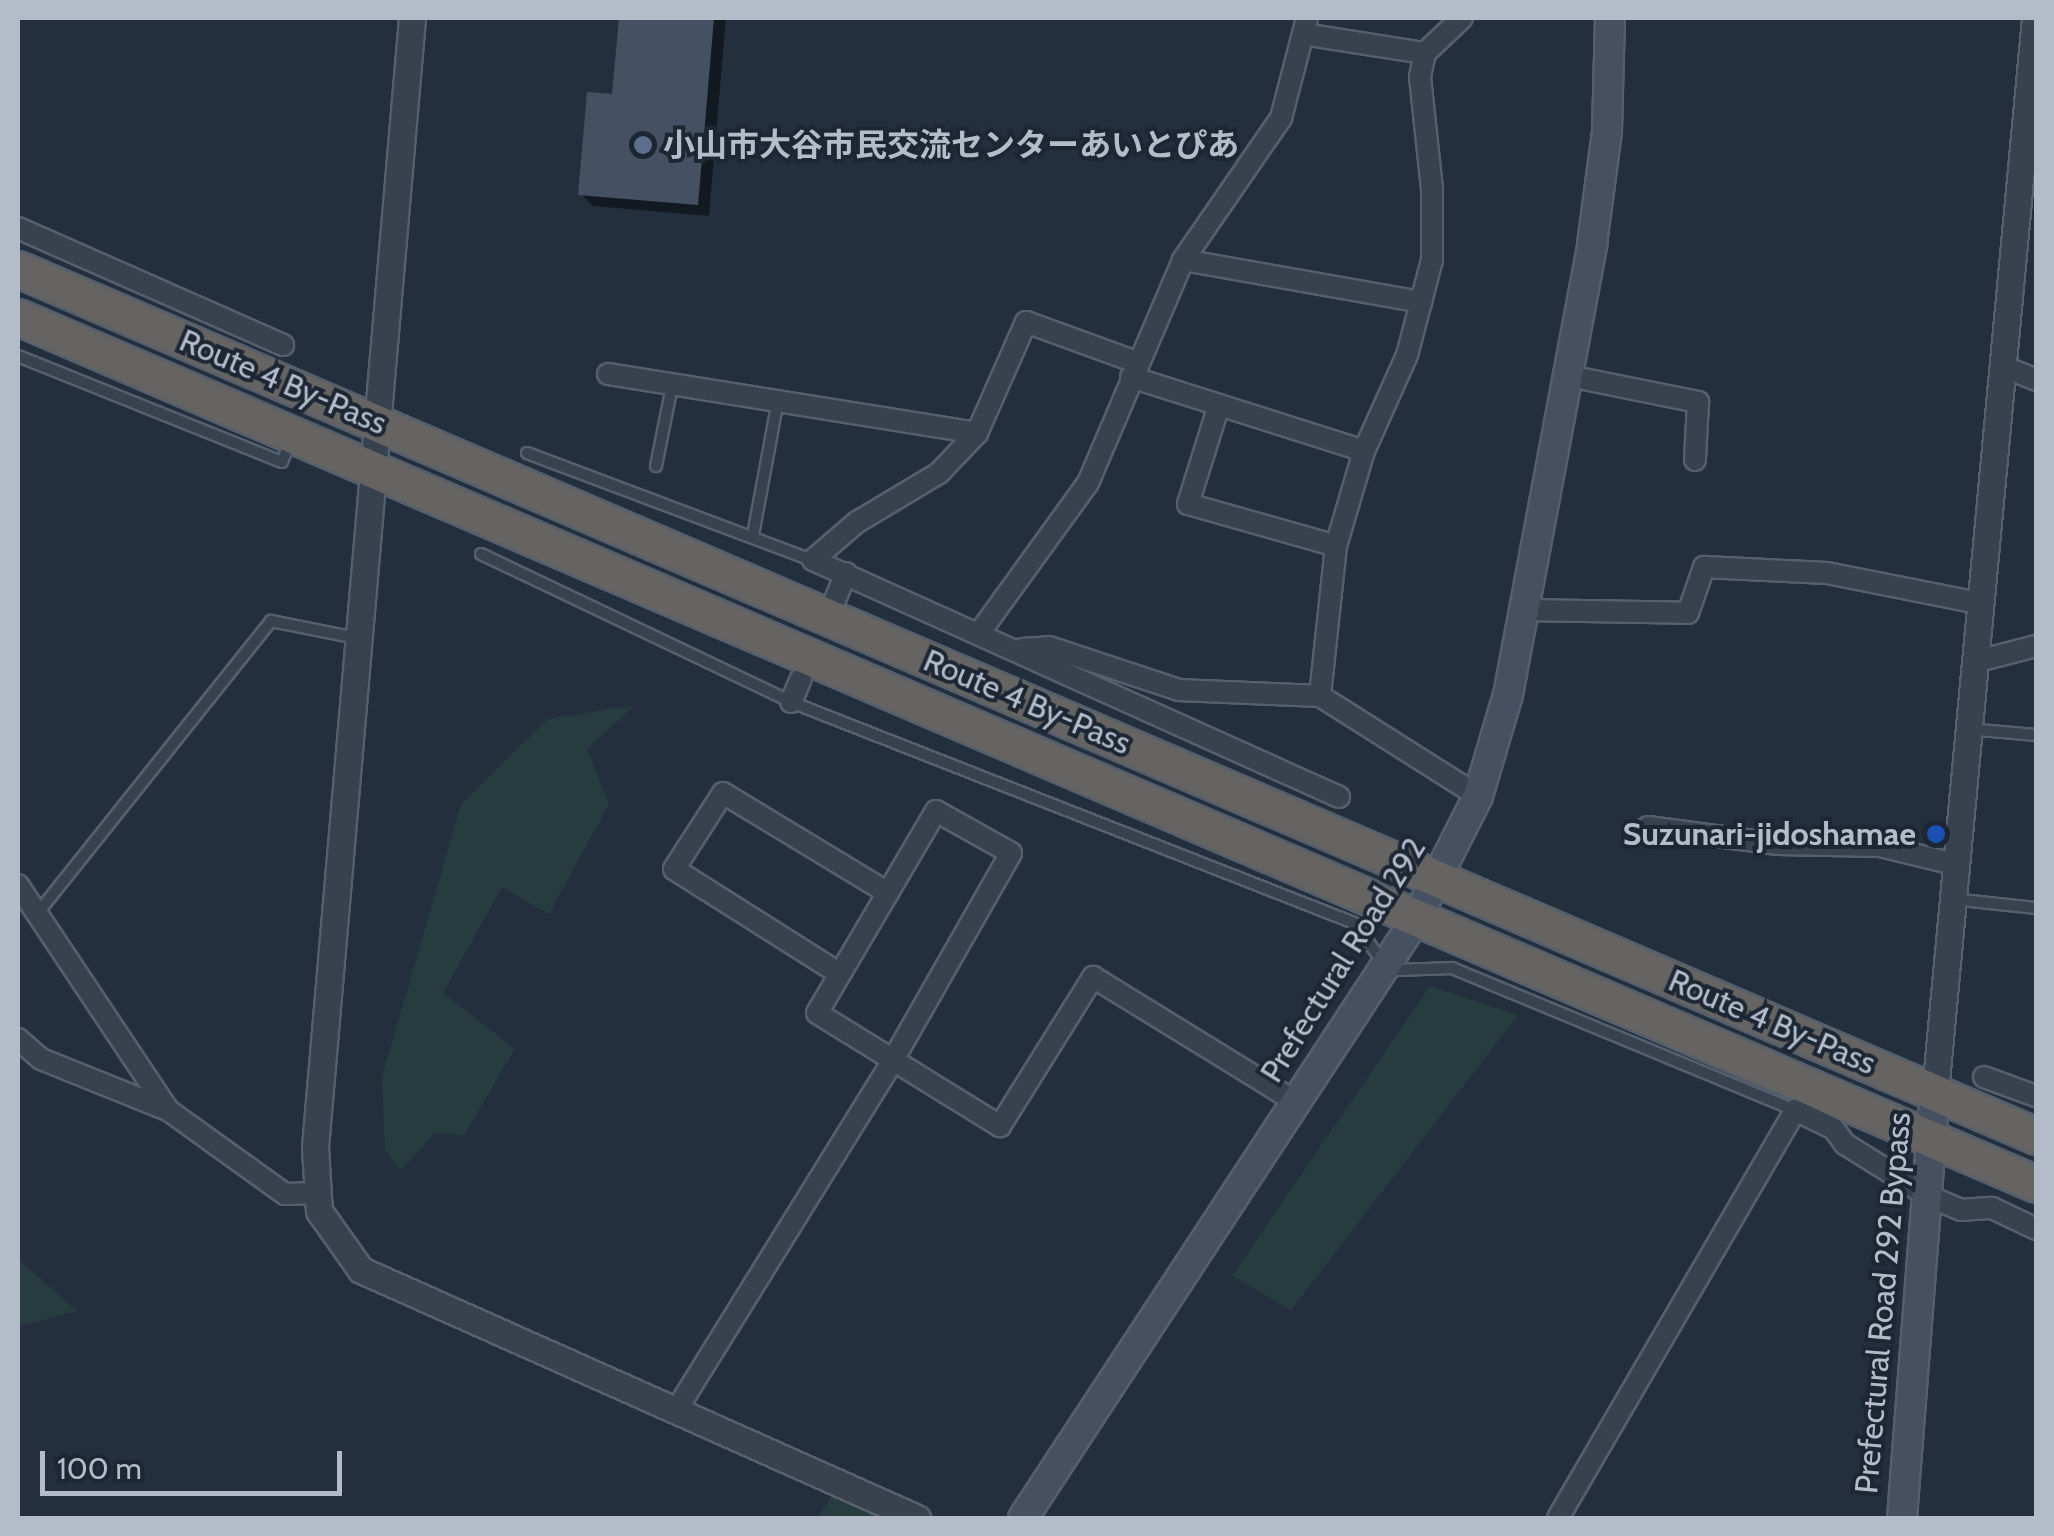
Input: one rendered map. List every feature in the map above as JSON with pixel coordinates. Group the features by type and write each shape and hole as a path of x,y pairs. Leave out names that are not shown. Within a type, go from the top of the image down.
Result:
{"highway":[{"name":"Route 4 By-Pass","path":"18,269 2036,1136"},
{"name":"Route 4 By-Pass","path":"18,317 375,474 2036,1184"}],"main road":[{"name":"Prefectural Road 292","path":"1023,1518 1296,1102 1383,962 1416,919 1478,796 1524,610 1569,376 1607,131 1610,18"},
{"name":"Prefectural Road 292 Bypass","path":"1902,1518 1935,1092"}],"street":[{"path":"412,18 315,1148 318,1211 361,1270 918,1518"},
{"path":"1320,696 1336,546 1364,451 1407,355 1432,260 1420,77 1424,53 1462,18"},
{"path":"1935,1092 2002,366 2032,111 2034,18"},
{"path":"980,632 1088,484 1183,260 1281,118 1305,26 1424,53"},
{"path":"18,228 282,345"},
{"path":"1183,260 1421,302"},
{"path":"1339,797 813,560 857,522 940,473 977,433 1026,322 1218,405 1364,451"},
{"path":"2002,366 2036,380"},
{"path":"608,374 777,405 977,433"},
{"path":"1569,376 1698,402 1695,460"},
{"path":"1218,405 1188,504 1336,546"},
{"path":"1524,610 1688,613 1704,567 1827,573 1979,603"},
{"path":"835,600 846,573"},
{"path":"1974,662 2036,646"},
{"path":"1016,649 1048,647 1179,690 1320,696 1478,796"},
{"path":"791,702 801,679"},
{"path":"840,974 674,869 722,793 888,893"},
{"path":"678,1410 892,1060 1010,853 936,811 817,1013 892,1060 1000,1126 1093,978 1296,1102"},
{"path":"1648,826 1778,844 1880,846 1954,864"},
{"path":"18,885 168,1110"},
{"path":"18,1038 42,1058 168,1110 285,1194 317,1193"},
{"path":"1984,1077 2036,1096"},
{"path":"1558,1518 1795,1110 1834,1129 1845,1144 1928,1196 1961,1210 1992,1208 2036,1229"}],"lane":[{"path":"18,356 282,462 292,436"},
{"path":"656,466 672,386"},
{"path":"753,536 777,405"},
{"path":"528,454 813,560"},
{"path":"482,554 791,702 1354,923 1383,962 1398,970 1452,968 1795,1110"},
{"path":"36,915 271,621 358,638"},
{"path":"1967,728 2036,735"},
{"path":"1950,899 2036,908"}],"green space":[{"path":"635,705 587,749 609,804 549,914 502,887 443,993 515,1049 464,1135 435,1133 401,1170 385,1151 382,1077 461,805 548,719"},
{"path":"1430,986 1518,1015 1291,1310 1232,1276"},
{"path":"18,1259 77,1311 18,1327"},
{"path":"847,1474 941,1518 817,1518"}],"building":[{"name":"小山市大谷市民交流センターあいとぴあ","path":"619,18 714,18 698,205 578,195 587,92 612,94"}],"place":[{"name":"小山市大谷市民交流センターあいとぴあ","path":"643,145"},
{"name":"Suzunari-jidoshamae","path":"1936,834"}]}
